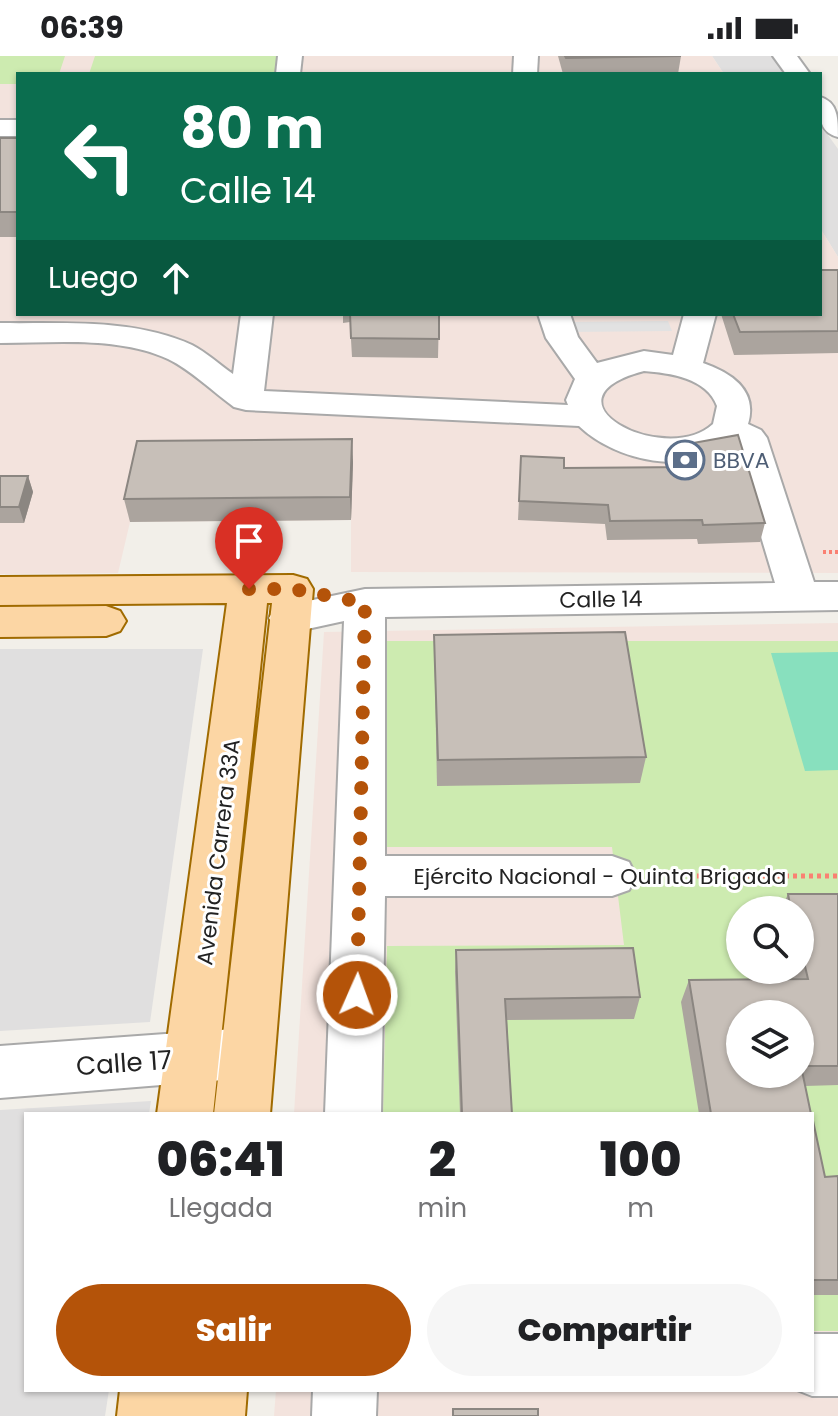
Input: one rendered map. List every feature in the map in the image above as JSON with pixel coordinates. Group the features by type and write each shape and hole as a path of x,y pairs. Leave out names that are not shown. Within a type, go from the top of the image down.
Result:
{"main road":[{"path":"0,591 269,604"},
{"path":"0,622 269,604"},
{"path":"242,1112 262,914 269,604"},
{"name":"Avenida Carrera 33A","path":"185,1112 210,914 269,604"},
{"path":"210,914 262,914"},
{"path":"149,1416 152,1392"},
{"path":"213,1416 215,1392"}],"street":[{"path":"822,108 838,129"},
{"path":"246,400 257,316"},
{"path":"555,316 562,338 593,380"},
{"path":"686,366 699,316"},
{"path":"0,333 93,334 146,340 182,353 246,400 588,416"},
{"path":"644,361 686,366 706,374 723,386 732,400 735,415 729,428 718,439 701,447 657,451 615,439 599,429 588,416 584,403 585,391 593,380 624,364 644,361"},
{"path":"729,428 749,438 799,596"},
{"name":"Calle 14","path":"269,604 838,596"},
{"path":"353,1112 365,603"},
{"name":"Ejército Nacional - Quinta Brigada","path":"361,876 612,876"},
{"name":"Calle 17","path":"0,1072 248,1053"},
{"path":"814,1365 838,1365"},
{"path":"344,1416 345,1392"}],"path":[{"name":"Ejército Nacional - Quinta Brigada","path":"612,876 838,876"}],"shaded area":[{"path":"0,56 712,56 723,72 16,72 16,316 822,316 822,231 838,257 838,573 351,572 351,520 130,522 118,573 0,574"},
{"path":"712,56 772,56 784,72 723,72"},
{"path":"822,127 838,149 838,257 822,231"},
{"path":"668,321 672,331 569,332 567,322"},
{"path":"838,623 838,1416 274,1416 276,1392 814,1392 814,1112 294,1112 324,632"},
{"path":"0,649 203,649 150,1022 0,1031"},
{"path":"151,1101 149,1112 24,1112 24,1392 109,1392 105,1416 0,1416 0,1110"}],"green space":[{"path":"0,56 65,56 60,72 16,72 16,84 0,84"},
{"path":"95,56 291,56 289,72 90,72"},
{"path":"382,641 838,641 838,1331 814,1331 814,1112 383,1112 387,946 624,945 612,847 376,847"},
{"path":"838,652 838,770 805,771 771,653"}],"building":[{"path":"565,56 681,56 566,58"},
{"path":"0,138 16,138 16,212 0,212"},
{"path":"822,270 838,270 838,331 740,332 734,316 822,316"},
{"path":"350,316 439,316 439,339 351,338"},
{"path":"738,435 765,523 703,525 702,520 610,521 608,505 519,501 521,456 564,458 564,468 689,467 682,445"},
{"path":"352,439 350,497 124,499 137,441"},
{"path":"0,476 28,476 19,507 0,507"},
{"path":"625,632 646,757 438,760 434,635"},
{"path":"788,894 838,894 838,1066 814,1066 814,1000 726,1000 726,1088 806,1088 811,1112 711,1112 689,980 726,980 726,984 814,984 814,896"},
{"path":"633,948 640,997 505,999 512,1112 462,1112 456,950"},
{"path":"814,1125 825,1177 838,1176 838,1280 814,1280"},
{"path":"453,1409 538,1409 538,1416 453,1416"}],"place":[{"name":"BBVA","path":"685,460"}],"route":[{"path":"249,589 293,589 365,603 357,995"}]}
